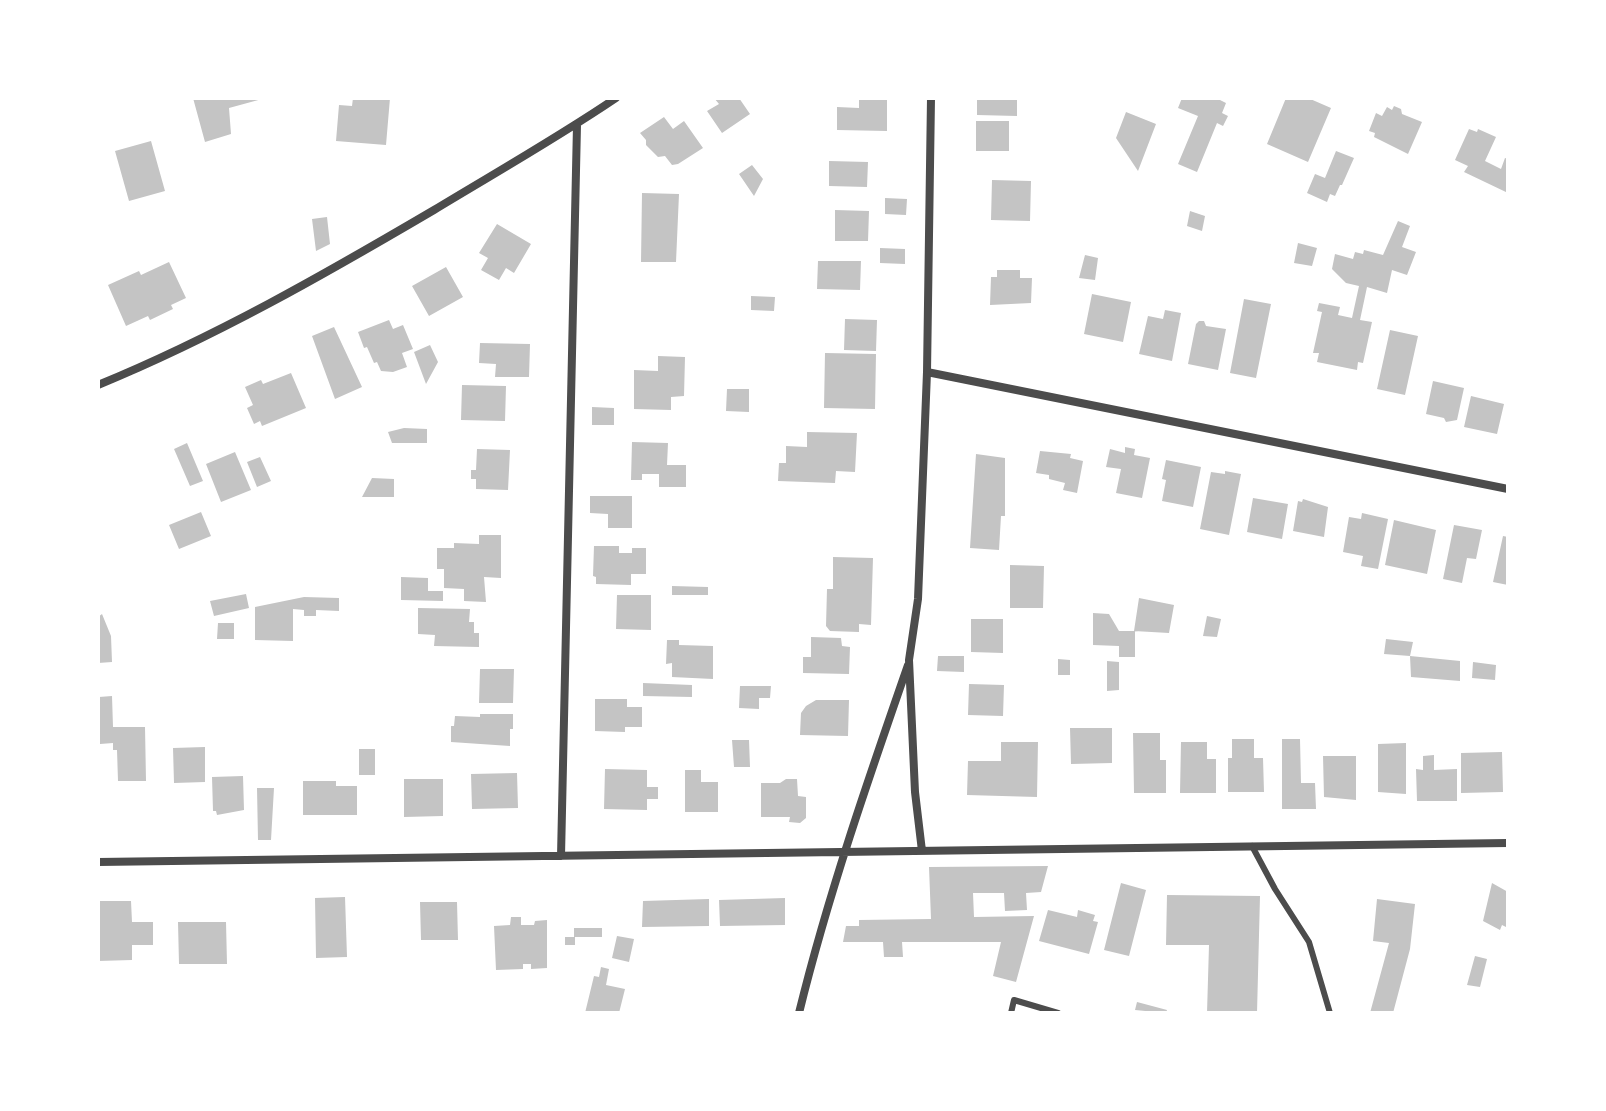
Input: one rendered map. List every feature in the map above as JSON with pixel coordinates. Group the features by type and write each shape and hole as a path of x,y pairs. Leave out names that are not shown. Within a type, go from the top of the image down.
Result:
{"street":[{"path":"98,385 255,312 577,125 616,98"},
{"path":"799,1013 843,852 909,660 918,599 927,372 931,98"},
{"path":"561,856 577,125"},
{"path":"927,372 1508,489"},
{"path":"909,660 915,792 922,851"},
{"path":"98,862 1508,843"}],"lane":[{"path":"1252,846 1309,942 1330,1013"},
{"path":"1011,1013 1014,1000 1058,1013"}],"building":[{"path":"193,98 262,99 229,108 231,134 205,142"},
{"path":"353,98 390,98 386,145 336,141 339,105 352,106"},
{"path":"714,98 739,98 750,114 722,133 707,111 719,104"},
{"path":"859,98 887,100 887,131 837,130 837,107 859,108"},
{"path":"977,98 1017,99 1017,116 977,115"},
{"path":"1182,98 1221,98 1226,103 1222,113 1228,116 1223,126 1217,123 1197,172 1178,164 1198,116 1178,108"},
{"path":"1286,98 1308,98 1331,108 1308,162 1267,144"},
{"path":"1394,106 1401,109 1402,114 1422,122 1408,154 1374,137 1375,133 1369,131 1376,113 1382,116 1387,107 1392,110"},
{"path":"1126,112 1156,124 1138,171 1116,138"},
{"path":"664,117 673,129 684,121 703,148 678,164 672,165 665,156 658,157 640,133"},
{"path":"976,121 1009,121 1009,151 976,151"},
{"path":"1469,129 1477,132 1478,129 1496,137 1485,161 1501,169 1505,158 1508,159 1508,193 1464,172 1468,166 1455,160"},
{"path":"151,141 165,191 129,201 115,151"},
{"path":"1336,151 1354,158 1342,185 1335,196 1330,194 1327,202 1307,193 1315,174 1325,178"},
{"path":"829,161 868,162 867,187 829,186"},
{"path":"752,165 763,179 754,196 739,174"},
{"path":"992,180 1031,181 1030,221 991,220"},
{"path":"642,193 679,194 676,262 641,262"},
{"path":"885,198 907,199 906,215 885,214"},
{"path":"835,210 869,211 868,241 835,241"},
{"path":"1190,211 1205,216 1202,231 1187,226"},
{"path":"327,217 330,244 316,251 312,219"},
{"path":"1398,221 1410,226 1402,247 1416,252 1407,275 1392,270 1387,293 1367,287 1360,320 1372,322 1363,363 1358,362 1357,370 1317,362 1319,353 1313,353 1322,312 1317,311 1319,303 1340,307 1338,315 1352,318 1359,286 1346,283 1332,269 1335,254 1353,259 1355,252 1363,254 1364,250 1383,255"},
{"path":"497,224 531,244 514,273 506,268 499,280 481,270 488,258 479,253"},
{"path":"1298,243 1317,248 1312,266 1294,263"},
{"path":"880,248 905,249 905,264 880,263"},
{"path":"1085,255 1098,258 1095,280 1079,278"},
{"path":"818,261 861,261 860,290 817,289"},
{"path":"169,262 186,298 171,305 173,309 150,320 148,316 126,326 108,285"},
{"path":"446,267 463,297 429,316 412,286"},
{"path":"997,270 1020,270 1020,278 1032,278 1031,303 990,305 991,277 997,277"},
{"path":"1092,294 1131,302 1123,342 1084,334"},
{"path":"751,296 775,297 774,311 751,310"},
{"path":"1244,299 1271,304 1256,378 1230,373"},
{"path":"1165,310 1181,313 1172,361 1139,354 1148,316 1163,319"},
{"path":"845,319 877,320 876,351 844,350"},
{"path":"389,320 393,329 403,325 413,349 402,353 407,367 393,372 381,371 377,362 374,363 358,332"},
{"path":"1199,321 1204,321 1206,326 1226,329 1218,370 1188,364"},
{"path":"334,327 362,387 335,399 312,336"},
{"path":"1390,330 1418,336 1405,395 1377,389"},
{"path":"480,343 530,344 529,377 495,377 496,364 479,363"},
{"path":"430,345 438,362 426,384 414,352"},
{"path":"825,353 876,354 875,409 824,408"},
{"path":"658,356 685,357 684,396 671,397 671,410 634,409 634,370 658,371"},
{"path":"291,373 306,408 262,426 260,421 254,424 247,408 253,405 245,387"},
{"path":"1433,381 1464,388 1457,420 1446,422 1444,418 1426,414"},
{"path":"462,385 506,386 505,421 461,420"},
{"path":"727,389 749,389 749,412 726,411"},
{"path":"1471,396 1504,404 1497,434 1464,427"},
{"path":"592,407 614,408 614,425 592,425"},
{"path":"404,428 427,429 427,443 392,443 388,432"},
{"path":"807,432 857,433 855,472 836,471 835,483 778,481 779,463 786,463 786,446 807,447"},
{"path":"632,442 668,443 667,465 686,465 686,487 659,487 659,474 642,474 642,480 631,480"},
{"path":"187,443 203,481 190,486 174,449"},
{"path":"1125,447 1135,449 1134,455 1150,458 1142,498 1116,493 1121,469 1106,467 1110,449 1125,453"},
{"path":"477,449 510,450 508,490 476,489 476,479 471,479 471,470 476,470"},
{"path":"1040,451 1071,454 1070,458 1083,461 1077,493 1063,490 1065,483 1049,479 1049,475 1036,473"},
{"path":"235,452 251,490 221,502 206,464"},
{"path":"976,454 1005,458 1005,516 1001,516 999,550 970,548"},
{"path":"260,457 271,481 257,487 247,462"},
{"path":"1166,460 1201,467 1193,507 1162,501"},
{"path":"1225,471 1241,474 1229,535 1200,529 1211,472 1225,474"},
{"path":"372,478 394,479 394,497 362,497"},
{"path":"590,496 632,496 632,528 608,528 608,514 590,513"},
{"path":"1253,498 1288,504 1282,539 1247,532"},
{"path":"1303,499 1328,507 1324,537 1293,531 1298,501 1302,502"},
{"path":"201,512 211,536 179,549 169,525"},
{"path":"1362,513 1388,519 1378,569 1361,566 1363,556 1343,552 1349,517 1361,519"},
{"path":"1394,520 1436,530 1427,574 1385,565"},
{"path":"1454,525 1482,530 1476,559 1467,558 1462,583 1443,579"},
{"path":"479,535 501,535 501,578 484,577 486,602 464,601 464,589 444,588 444,569 437,569 437,548 454,548 454,543 479,544"},
{"path":"1503,536 1508,537 1508,585 1493,582"},
{"path":"594,546 619,546 619,553 632,553 632,548 646,548 646,574 631,574 631,585 596,584 596,577 593,576"},
{"path":"833,557 873,558 871,625 859,624 859,632 830,631 826,626 827,589 833,589"},
{"path":"1010,565 1044,566 1043,608 1010,608"},
{"path":"401,577 428,578 428,591 443,591 443,601 401,600"},
{"path":"672,586 708,587 708,595 672,595"},
{"path":"246,594 249,608 214,616 210,601"},
{"path":"617,595 651,595 651,630 616,629"},
{"path":"304,597 339,598 339,611 316,610 316,616 304,616 304,610 293,609 293,641 255,640 255,607"},
{"path":"1139,598 1174,605 1169,633 1134,631"},
{"path":"418,608 470,609 469,622 474,622 474,633 479,633 479,647 434,646 435,635 418,634"},
{"path":"1093,613 1109,614 1119,631 1135,631 1135,657 1119,657 1119,646 1093,645"},
{"path":"102,614 111,636 112,662 98,663 98,617"},
{"path":"1207,616 1221,619 1217,637 1203,636"},
{"path":"971,619 1003,619 1003,653 971,652"},
{"path":"218,623 234,623 234,639 217,639"},
{"path":"811,637 841,638 842,646 850,647 849,674 803,673 803,657 811,657"},
{"path":"1386,639 1413,642 1410,656 1384,654"},
{"path":"667,640 679,640 679,645 713,646 713,679 672,677 672,663 666,664"},
{"path":"938,656 964,656 964,672 937,671"},
{"path":"1410,656 1460,661 1460,681 1411,677"},
{"path":"1058,659 1070,660 1070,675 1058,675"},
{"path":"1107,661 1119,662 1119,690 1107,691"},
{"path":"1473,662 1496,665 1495,680 1472,678"},
{"path":"480,669 514,669 513,703 479,703"},
{"path":"643,683 692,685 692,697 643,696"},
{"path":"969,684 1004,685 1003,716 968,715"},
{"path":"740,686 771,686 770,698 759,698 759,709 739,708"},
{"path":"112,696 113,727 145,727 146,781 118,781 117,750 113,750 113,743 100,744 99,697"},
{"path":"595,699 627,699 627,707 642,707 642,727 625,727 625,732 595,731"},
{"path":"816,700 849,700 848,736 800,735 801,713"},
{"path":"480,714 513,714 510,746 451,742 451,726 454,726 455,716 480,717"},
{"path":"1070,728 1112,728 1112,763 1071,764"},
{"path":"1133,733 1160,733 1160,760 1166,760 1166,793 1134,793"},
{"path":"1232,739 1254,739 1254,758 1263,758 1264,792 1228,792 1228,758 1232,758"},
{"path":"1282,739 1300,739 1301,783 1315,783 1316,809 1282,809"},
{"path":"732,740 749,740 750,767 734,767"},
{"path":"1001,742 1038,742 1037,797 967,795 968,761 1001,761"},
{"path":"1181,742 1207,742 1207,759 1216,759 1216,793 1180,793"},
{"path":"1406,743 1406,794 1378,792 1378,744"},
{"path":"205,747 205,782 174,783 173,748"},
{"path":"359,749 375,749 375,775 359,775"},
{"path":"1502,752 1503,792 1461,793 1461,753"},
{"path":"1434,755 1434,770 1457,769 1457,801 1417,801 1416,769 1423,770 1423,756"},
{"path":"1323,756 1356,756 1356,800 1324,797"},
{"path":"605,769 647,770 647,787 658,787 658,799 647,799 647,810 604,809"},
{"path":"685,770 701,770 701,782 718,782 718,812 685,812"},
{"path":"517,773 518,808 472,809 471,774"},
{"path":"243,776 244,810 217,815 213,811 212,777"},
{"path":"404,779 443,779 443,816 404,817"},
{"path":"786,779 797,779 798,796 806,797 806,818 800,823 789,822 790,817 761,817 761,783 780,783"},
{"path":"303,781 336,781 336,786 357,786 357,815 303,815"},
{"path":"257,788 274,788 271,840 258,840"},
{"path":"1048,866 1041,892 1026,893 1027,910 1005,911 1004,893 973,893 974,917 1034,916 1016,982 993,976 1001,942 902,942 903,957 884,957 883,942 843,942 846,926 859,926 859,920 931,919 929,867"},
{"path":"1121,883 1146,890 1129,956 1104,950"},
{"path":"1492,883 1508,892 1508,928 1502,925 1500,930 1483,921"},
{"path":"1167,895 1260,896 1257,1013 1207,1013 1209,945 1166,945"},
{"path":"345,897 347,957 316,958 315,898"},
{"path":"785,898 785,925 720,926 719,900"},
{"path":"709,899 709,926 642,927 643,901"},
{"path":"1377,899 1415,904 1410,949 1393,1013 1370,1013 1389,943 1373,941"},
{"path":"98,901 131,901 132,922 153,922 153,945 132,945 132,960 98,961"},
{"path":"420,902 457,902 458,940 421,940"},
{"path":"1048,910 1077,917 1078,910 1095,915 1093,921 1098,922 1089,954 1039,941"},
{"path":"511,917 521,917 521,925 534,925 535,921 547,920 547,968 531,969 531,964 523,964 523,969 496,970 494,926 510,925"},
{"path":"178,922 226,922 227,964 179,964"},
{"path":"574,928 602,928 602,937 575,937 575,945 565,945 565,937 574,937"},
{"path":"617,936 634,939 629,962 612,958"},
{"path":"1475,956 1487,959 1480,987 1467,985"},
{"path":"601,967 609,969 606,985 625,989 619,1013 585,1013 594,976 599,977"},
{"path":"1137,1002 1167,1010 1166,1013 1135,1010"}]}
